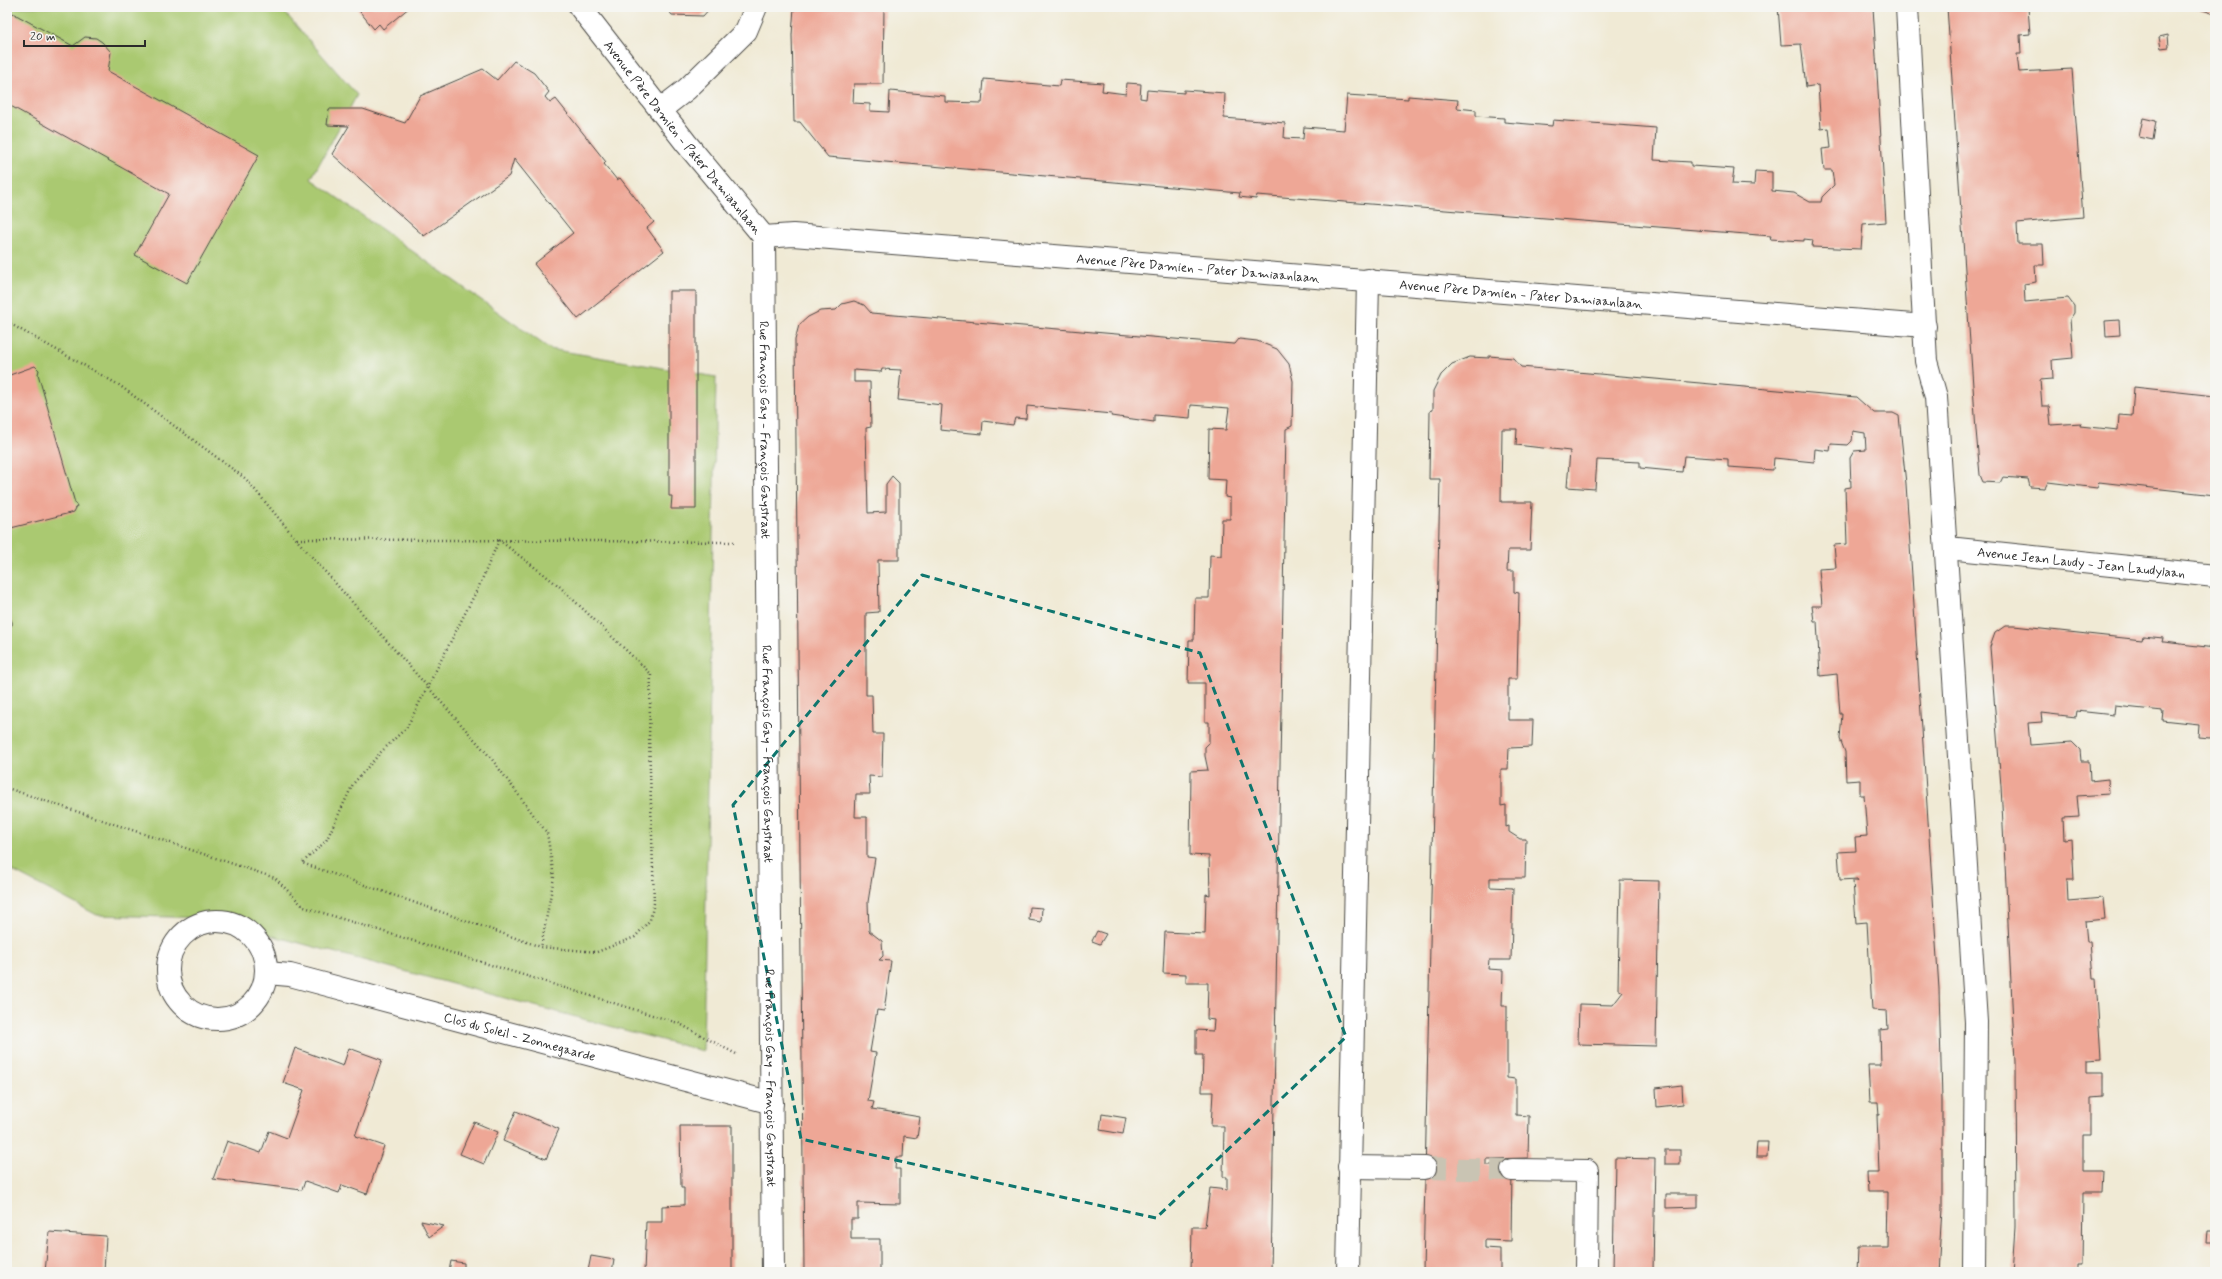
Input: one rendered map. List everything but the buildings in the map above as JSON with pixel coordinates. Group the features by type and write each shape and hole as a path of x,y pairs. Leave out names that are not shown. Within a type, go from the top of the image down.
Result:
{"street":[{"name":"Avenue Père Damien - Pater Damiaanlaan","path":"580,7 686,143 764,237 792,235 1368,280 1925,326"},
{"path":"661,109 687,89 746,31 756,7"},
{"path":"1907,7 1917,223 1925,326 1926,361 1936,397 1948,548 1976,1022 1974,1272"},
{"name":"Rue François Gay - François Gaystraat","path":"764,237 773,1272"},
{"path":"1348,1272 1368,280"},
{"name":"Avenue Jean Laudy - Jean Laudylaan","path":"1948,548 2215,576"},
{"path":"218,920 234,923 248,931 259,943 266,957 267,973 263,990 241,1014 225,1019 209,1020 193,1014 180,1003 171,989 168,973 170,956 177,942 188,930 202,923 218,920"},
{"name":"Clos du Soleil - Zonnegaarde","path":"267,973 290,975 772,1103"},
{"path":"1349,1167 1425,1168"},
{"path":"1512,1170 1587,1171 1586,1272"}],"path":[{"path":"7,322 119,385 246,479 296,539 426,687 491,758 547,833 554,877 541,947"},
{"path":"296,539 734,542"},
{"path":"499,540 559,586 651,674 649,738 654,904 650,920 635,937 597,952 541,947 302,863 326,841 353,784 381,752 407,727 426,687 480,584 499,540"},
{"path":"7,788 275,878 304,907 678,1023 738,1055"}],"highlighted area":[{"path":"922,575 1200,653 1346,1037 1156,1218 801,1139 733,805"}],"green space":[{"path":"7,7 280,7 357,95 311,179 550,349 716,377 703,1051 206,918 97,915 7,868"}],"tunnel":[{"path":"1425,1168 1512,1170"}]}
